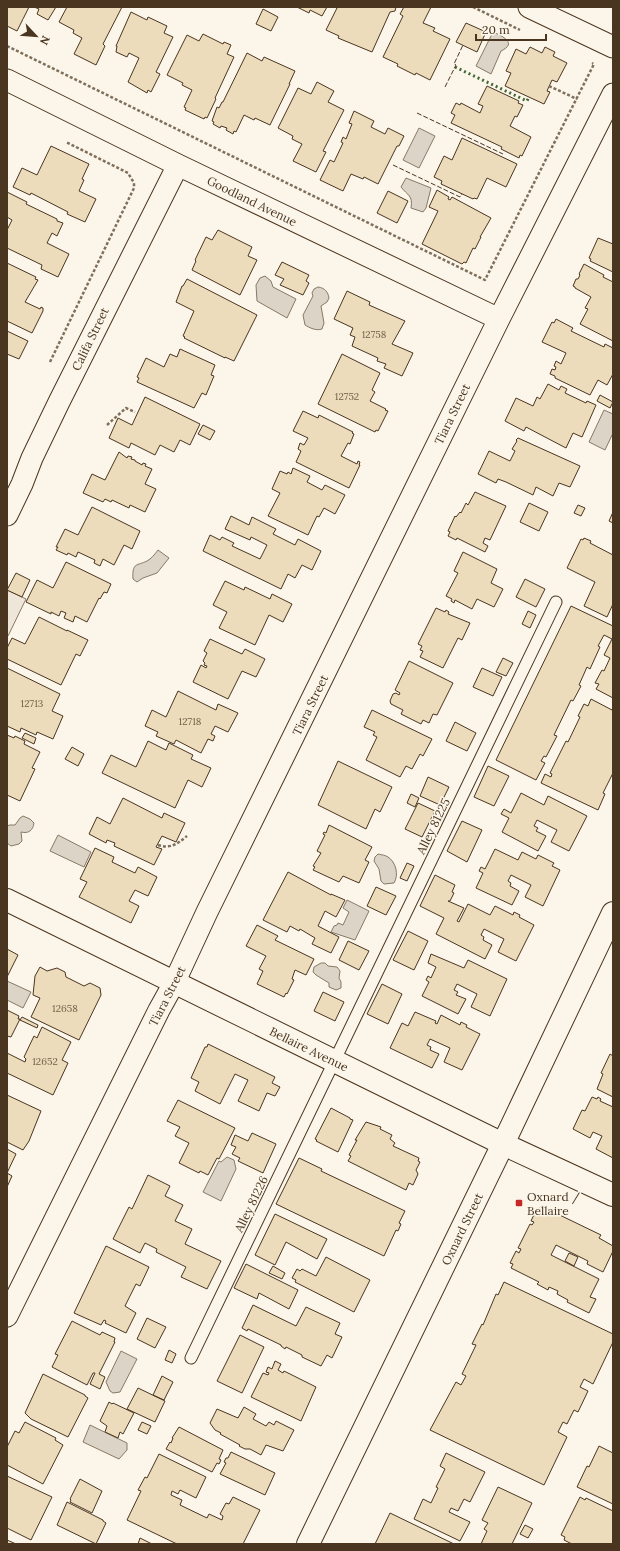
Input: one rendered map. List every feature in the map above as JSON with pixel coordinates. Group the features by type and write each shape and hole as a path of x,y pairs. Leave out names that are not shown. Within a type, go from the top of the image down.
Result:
{"main road":[{"name":"Bellaire Avenue","path":"7,900 503,1144 613,1195"},
{"name":"Oxnard Street","path":"308,1544 503,1144 613,913"}],"street":[{"path":"529,7 613,47"},
{"name":"Goodland Avenue","path":"7,80 178,165 499,319"},
{"name":"Tiara Street","path":"7,1316 159,1010 174,983 207,912 499,319 613,94"},
{"name":"Califa Street","path":"7,515 56,408 178,165"}],"lane":[{"name":"Alley 81225","path":"334,1061 556,602"},
{"name":"Alley 81226","path":"192,1358 334,1061"}],"path":[{"path":"473,7 522,31"},
{"path":"7,46 485,280 594,64 586,61"},
{"path":"550,86 577,99"},
{"path":"50,362 134,188 134,183 128,173 66,142"},
{"path":"107,425 126,408 135,412"},
{"path":"158,845 166,847 172,846 187,836"}],"shaded area":[{"path":"493,32 507,40 508,45 501,51 491,74 476,66"},
{"path":"419,128 435,136 419,168 403,160"},
{"path":"406,178 431,188 426,208 423,212 411,208 411,198 401,187"},
{"path":"265,276 271,281 273,287 296,299 287,318 257,301 256,285 260,278"},
{"path":"318,287 323,288 326,291 329,298 327,302 321,306 324,323 322,329 318,330 305,325 303,315 313,296 312,293 314,289"},
{"path":"604,410 613,414 613,433 605,450 589,442"},
{"path":"158,550 169,558 157,573 137,582 133,579 134,567 148,560"},
{"path":"7,590 26,599 8,636 7,636"},
{"path":"23,816 30,819 34,823 33,828 28,832 21,832 22,841 19,844 11,846 7,843 7,827 9,825 15,825"},
{"path":"58,835 91,852 84,867 50,851"},
{"path":"378,854 387,856 395,865 396,880 394,883 384,884 381,881 379,869 374,861"},
{"path":"347,900 369,911 355,940 331,932 334,926 338,923 343,925 349,912 343,908"},
{"path":"321,963 325,963 328,966 337,967 340,971 339,978 341,988 336,990 329,987 329,983 313,972 314,967"},
{"path":"7,981 31,992 23,1008 7,1000"},
{"path":"227,1157 234,1160 236,1169 221,1201 203,1192 219,1161 221,1162"},
{"path":"121,1351 137,1359 120,1392 113,1393 110,1391 106,1382"},
{"path":"90,1425 127,1443 127,1450 119,1459 83,1442"}],"building":[{"path":"7,7 29,7 17,31 7,26"},
{"path":"34,7 56,7 48,20 37,14 39,9"},
{"path":"67,7 122,7 103,44 105,46 96,65 74,54 82,38 73,33 74,30 59,22"},
{"path":"297,7 327,7 322,16 310,10 309,13"},
{"path":"335,7 396,7 395,11 390,12 372,52 338,38 339,36 326,30 337,8"},
{"path":"404,7 431,7 423,23 435,28 433,31 450,39 430,80 416,73 415,75 397,66 398,64 383,57 403,16 400,14"},
{"path":"263,9 278,17 271,31 256,24"},
{"path":"131,12 147,20 148,17 167,26 164,33 173,37 156,72 160,74 151,92 148,90 147,93 128,82 139,58 129,53 127,57 116,52 116,46"},
{"path":"466,23 486,32 477,52 456,42"},
{"path":"203,34 223,44 224,42 231,45 227,54 234,57 207,118 205,117 204,119 185,110 186,108 184,107 192,90 182,85 183,83 167,75 187,35 199,41"},
{"path":"530,47 542,53 545,47 555,52 553,56 567,63 557,82 552,80 547,91 550,92 544,104 505,86 511,73 506,71 516,49 526,54"},
{"path":"247,53 262,61 264,57 295,71 270,125 244,115 236,132 234,131 233,134 226,130 227,128 221,126 220,128 213,124 214,122 212,121 217,107 219,108 223,102"},
{"path":"317,82 334,91 328,102 344,110 323,151 326,152 316,172 293,161 302,144 292,139 293,136 278,128 298,88 311,94"},
{"path":"487,86 519,101 518,103 523,105 517,117 515,116 510,126 531,137 522,156 520,155 519,158 501,149 502,147 451,123 455,115 451,113 456,103 460,105 461,103 480,113 483,106 478,104"},
{"path":"354,111 374,121 371,127 385,134 388,128 404,136 399,146 397,146 378,184 364,177 363,179 351,174 343,191 320,180 330,160 334,162 343,143 341,142 343,137 346,139 352,124 349,123"},
{"path":"462,138 517,164 506,187 487,178 477,199 473,199 441,184 442,181 434,177 444,156 452,160"},
{"path":"51,146 89,164 82,179 84,180 79,191 96,199 85,222 67,214 68,212 31,193 30,195 13,187 22,168 37,175"},
{"path":"437,190 449,197 448,199 450,200 452,197 491,218 466,263 464,262 462,264 422,244 438,211 429,207"},
{"path":"388,191 408,201 397,223 377,213"},
{"path":"7,192 27,202 26,204 63,223 57,236 52,233 47,243 69,254 58,277 41,269 42,265 7,248 7,230 12,220 7,217"},
{"path":"218,230 252,247 248,256 257,260 240,295 192,270 206,237 212,240"},
{"path":"598,238 613,244 613,272 590,261 591,259 589,258"},
{"path":"282,262 309,275 306,281 309,283 303,295 280,285 284,279 275,275"},
{"path":"7,263 36,277 35,279 38,280 25,302 40,309 41,307 43,308 43,311 32,333 7,321"},
{"path":"584,264 604,275 603,277 613,282 613,341 580,324 588,309 585,308 591,297 573,286 576,279 578,279 580,275 579,274"},
{"path":"187,279 257,315 234,361 184,338 185,337 183,336 194,311 176,302 182,286"},
{"path":"347,291 370,302 369,305 405,321 392,344 413,353 402,376 384,368 386,364 377,361 378,358 352,346 355,337 350,335 353,328 334,319"},
{"path":"556,319 573,328 571,331 604,347 605,344 613,348 613,374 607,385 598,380 590,395 555,378 555,376 550,374 552,369 555,370 556,367 554,366 556,361 561,364 566,353 542,342 552,322 554,323"},
{"path":"7,331 28,341 19,359 7,354"},
{"path":"180,349 215,365 211,375 214,376 206,395 202,393 194,408 137,382 139,378 137,377 146,358 164,367 170,354 177,357"},
{"path":"342,354 380,373 372,390 375,392 370,401 388,411 378,431 376,430 375,432 318,404"},
{"path":"548,384 559,390 561,386 567,389 565,393 586,403 587,401 596,405 582,437 573,433 566,448 526,427 524,431 505,421 516,398 533,406 537,397 540,399"},
{"path":"600,395 613,402 610,408 597,401"},
{"path":"145,397 200,424 190,445 180,440 174,452 160,445 155,455 131,443 129,448 109,438 118,418 132,425"},
{"path":"303,411 318,418 319,415 353,432 352,433 354,434 350,444 348,443 341,456 357,464 358,461 360,462 349,488 296,462 301,451 298,449 300,443 304,445 308,438 293,431"},
{"path":"203,425 215,431 210,440 198,434"},
{"path":"518,438 580,466 570,487 559,483 553,496 536,487 533,495 506,482 498,479 496,483 478,474 489,451 510,461 515,451 512,449"},
{"path":"119,452 127,458 128,456 132,457 131,459 142,465 143,463 146,464 145,466 152,469 145,484 156,489 145,512 130,505 129,508 112,500 111,502 105,499 103,502 83,493 92,474 105,480"},
{"path":"293,468 310,476 307,482 322,490 325,485 345,495 335,514 324,508 319,517 317,516 308,535 268,516 280,493 272,489 280,471 291,474"},
{"path":"475,492 506,506 490,540 485,538 483,543 488,546 485,552 457,538 456,540 448,536 450,532 448,531 455,516 456,517 460,512 461,513 466,503 468,505"},
{"path":"529,503 548,512 539,531 520,522"},
{"path":"578,505 585,508 581,516 574,513"},
{"path":"92,507 140,531 132,549 124,545 114,565 103,559 100,566 94,563 95,560 78,552 76,557 56,550 65,529 78,535"},
{"path":"613,512 613,523 609,521"},
{"path":"231,516 249,525 252,517 276,529 273,534 295,545 298,539 321,551 312,570 302,565 295,578 288,574 281,589 203,551 210,535 220,540 222,537 234,543 232,546 260,559 267,545 251,537 250,540 225,529"},
{"path":"584,538 591,541 590,543 613,555 613,604 607,617 584,606 595,582 567,568 581,539 583,540"},
{"path":"463,552 497,569 491,583 503,589 494,607 477,599 472,609 455,600 454,603 451,601 452,599 446,596 458,573 454,571"},
{"path":"66,562 111,584 107,593 104,592 100,599 99,598 87,622 75,616 73,622 64,618 66,613 61,611 59,616 51,612 51,614 26,602 37,580 53,588"},
{"path":"16,573 30,580 22,597 7,590"},
{"path":"525,579 545,589 536,607 516,597"},
{"path":"225,581 244,590 245,587 270,599 272,594 292,604 283,622 269,615 255,645 219,628 227,612 213,605"},
{"path":"571,606 613,626 613,698 596,689 599,684 595,683 602,670 604,671 610,658 604,655 612,639 604,635 598,646 600,647 590,669 587,667 579,685 581,686 573,701 571,700 554,735 557,736 546,757 544,756 541,761 545,763 536,780 496,760"},
{"path":"436,608 445,612 446,610 449,612 448,614 470,623 462,640 458,638 443,668 420,657 423,651 420,650 422,646 418,644"},
{"path":"528,611 536,615 530,628 522,624"},
{"path":"39,617 88,640 80,656 76,654 61,685 7,659 7,648 12,638 25,644"},
{"path":"210,639 242,654 245,649 265,659 256,677 242,671 228,699 193,682 201,665 206,668 207,666 204,665 205,663 203,661 207,653 204,651"},
{"path":"503,658 513,663 506,676 496,672"},
{"path":"409,661 453,683 437,715 433,714 429,723 423,720 421,724 401,714 403,710 391,704 390,701 393,694 396,693 399,695 400,693 395,690"},
{"path":"7,668 60,694 52,711 63,716 53,739 37,732 36,735 21,728 20,732 7,726"},
{"path":"482,668 502,677 493,696 473,687"},
{"path":"178,691 216,710 218,704 238,713 228,732 215,726 211,734 215,736 213,741 208,739 201,753 176,740 174,744 156,736 158,732 145,726 152,710 166,717"},
{"path":"591,699 612,710 613,707 613,773 603,793 605,794 598,810 541,783 545,774 551,777 552,774 550,773 566,741 568,742 580,717 578,716 584,704 588,706"},
{"path":"372,710 432,739 423,756 420,754 412,769 406,766 400,777 366,760 377,737 373,735 375,732 364,727"},
{"path":"455,722 476,733 467,751 446,741"},
{"path":"25,733 36,738 34,744 22,738"},
{"path":"7,735 14,738 15,736 25,741 24,744 40,752 32,768 35,769 20,801 7,795"},
{"path":"148,741 166,750 169,743 193,755 191,759 211,768 202,787 188,780 175,808 102,773 111,755 136,767"},
{"path":"72,747 84,754 78,766 65,759"},
{"path":"338,761 392,787 380,812 375,809 366,829 318,805"},
{"path":"488,766 509,776 494,806 474,797"},
{"path":"428,777 449,787 440,805 420,796"},
{"path":"521,793 544,805 548,796 587,816 569,851 551,842 557,830 537,820 534,826 538,828 536,831 546,836 538,851 502,832 509,818 501,814 504,809 511,813"},
{"path":"411,794 419,798 415,807 407,803"},
{"path":"123,798 162,818 164,813 185,823 176,842 162,836 156,847 162,849 154,865 114,846 115,843 107,840 106,843 89,834 97,817 110,824"},
{"path":"418,803 435,811 422,837 405,829"},
{"path":"462,821 482,830 467,862 447,851"},
{"path":"329,825 372,847 365,860 369,862 359,883 343,876 339,882 313,870 315,867 313,866 321,853 317,851 325,835 323,834 324,832 326,833"},
{"path":"95,848 114,857 112,862 135,873 138,867 157,877 148,896 135,890 129,901 139,906 131,923 79,897 87,882 80,879"},
{"path":"495,849 518,860 522,852 536,859 538,855 554,863 552,866 560,870 543,906 525,897 531,885 511,875 508,881 511,883 510,886 519,891 512,905 476,888 483,873 479,871 481,867 485,869"},
{"path":"407,863 414,866 407,881 400,878"},
{"path":"288,872 331,895 345,900 336,917 325,911 318,926 339,937 331,953 312,944 315,938 300,929 299,931 290,926 287,932 263,920"},
{"path":"435,875 455,885 452,892 454,893 450,901 448,901 464,908 457,921 459,922 468,904 490,915 495,906 513,915 514,912 520,915 519,917 534,925 516,961 498,952 504,939 484,929 481,935 484,937 483,940 492,945 485,959 436,934 444,918 420,906"},
{"path":"376,887 396,896 386,915 367,906"},
{"path":"257,925 278,936 275,940 314,959 306,975 295,970 292,979 294,980 284,997 257,984 263,971 259,969 266,956 246,946"},
{"path":"408,931 428,941 414,970 393,960"},
{"path":"348,941 369,951 359,970 339,960"},
{"path":"7,949 18,955 7,977"},
{"path":"431,954 464,968 468,960 507,979 490,1016 471,1007 477,994 457,984 454,990 458,992 456,995 466,999 458,1014 422,996 429,982 426,980 428,976 431,978 436,967 428,963"},
{"path":"40,967 47,971 57,968 65,972 66,977 84,986 90,983 100,988 101,995 79,1040 31,1017 40,998 33,995 35,976"},
{"path":"382,984 402,994 388,1024 367,1014"},
{"path":"323,992 344,1002 335,1021 314,1011"},
{"path":"7,1010 19,1016 18,1019 20,1019 11,1037 7,1036"},
{"path":"415,1012 436,1021 435,1023 437,1024 441,1015 460,1025 461,1022 467,1025 466,1027 480,1034 462,1070 444,1062 450,1048 430,1039 427,1045 431,1047 430,1050 439,1054 432,1068 390,1048 402,1023 408,1026"},
{"path":"22,1017 38,1025 37,1028 20,1020"},
{"path":"42,1027 71,1042 62,1060 68,1063 53,1095 7,1073 7,1053 25,1062 26,1059 24,1057 34,1036 37,1038"},
{"path":"208,1044 275,1077 272,1083 280,1087 275,1096 267,1093 259,1111 238,1101 248,1080 235,1074 220,1104 195,1091 199,1082 191,1078 205,1047 207,1047"},
{"path":"610,1054 613,1056 613,1097 597,1089 603,1074 601,1073"},
{"path":"7,1095 41,1111 29,1141 23,1150 7,1142"},
{"path":"592,1097 597,1099 598,1097 601,1099 600,1101 613,1107 613,1158 596,1149 602,1136 593,1132 590,1138 573,1129 582,1110 585,1111"},
{"path":"178,1100 235,1128 219,1159 217,1158 208,1175 200,1171 199,1173 179,1163 189,1143 175,1136 180,1127 167,1121"},
{"path":"331,1108 353,1120 338,1152 316,1141 317,1140 315,1139"},
{"path":"366,1122 381,1127 380,1129 392,1135 390,1139 395,1143 393,1146 419,1158 418,1161 420,1162 416,1170 418,1174 413,1185 409,1183 406,1190 348,1161 351,1156 349,1155 357,1140 355,1140"},
{"path":"252,1133 276,1144 263,1173 238,1161 240,1158 232,1154 236,1147 231,1145 235,1135 248,1141"},
{"path":"7,1149 16,1154 7,1173"},
{"path":"299,1158 322,1169 321,1171 405,1211 399,1223 401,1224 398,1231 396,1230 384,1256 276,1204"},
{"path":"7,1173 12,1176 7,1187"},
{"path":"148,1175 170,1186 165,1196 183,1205 175,1221 192,1229 185,1244 221,1261 207,1289 181,1277 186,1267 156,1252 157,1249 145,1243 140,1253 113,1239 129,1207 132,1209"},
{"path":"541,1206 601,1235 599,1238 613,1246 613,1251 603,1272 587,1264 588,1261 556,1245 551,1255 599,1279 590,1297 596,1299 589,1313 567,1302 568,1300 557,1294 558,1291 549,1287 548,1290 537,1284 539,1282 511,1268 513,1264 510,1263 516,1251 519,1253 521,1249 518,1248 530,1224 532,1225 534,1222 531,1221 537,1208 539,1210"},
{"path":"275,1214 327,1239 317,1259 286,1242 275,1265 255,1255"},
{"path":"106,1246 149,1267 140,1286 136,1284 125,1306 136,1313 126,1333 105,1323 106,1321 104,1320 101,1325 74,1313"},
{"path":"569,1253 578,1257 574,1266 565,1261"},
{"path":"326,1257 370,1280 354,1312 295,1282 296,1280 292,1278 297,1269 300,1271 302,1269 316,1276"},
{"path":"246,1264 298,1290 289,1309 259,1293 257,1299 234,1288"},
{"path":"273,1266 285,1273 282,1279 269,1273"},
{"path":"504,1282 613,1334 613,1342 593,1384 584,1379 580,1387 588,1391 578,1412 574,1410 567,1424 563,1422 558,1432 567,1437 544,1485 430,1430 456,1382 461,1385 466,1376 462,1374 476,1345 472,1344 482,1324 483,1325 496,1294 498,1295"},
{"path":"253,1305 296,1326 306,1307 340,1323 335,1334 342,1337 332,1358 327,1355 321,1366 286,1347 285,1349 281,1345 248,1329 247,1331 242,1328"},
{"path":"147,1318 166,1327 155,1348 137,1339"},
{"path":"72,1321 100,1335 102,1332 115,1338 115,1342 99,1374 105,1377 100,1389 90,1384 95,1373 93,1373 87,1385 52,1367 58,1355 55,1354"},
{"path":"240,1335 264,1347 242,1393 217,1381"},
{"path":"169,1350 176,1354 172,1363 165,1360"},
{"path":"275,1361 281,1364 278,1370 283,1373 284,1371 316,1387 301,1421 251,1397 263,1373 268,1375 269,1373 266,1372 268,1367 272,1369"},
{"path":"43,1374 85,1395 88,1398 68,1437 31,1419 25,1413"},
{"path":"162,1376 173,1382 164,1400 153,1395"},
{"path":"138,1388 165,1401 155,1422 127,1409"},
{"path":"109,1402 134,1413 123,1434 120,1432 118,1438 105,1432 107,1426 100,1421"},
{"path":"244,1407 256,1414 253,1419 266,1426 269,1422 274,1425 276,1421 294,1430 283,1451 266,1445 261,1455 250,1449 245,1449 220,1434 221,1433 215,1430 210,1423 217,1409 238,1418"},
{"path":"25,1422 56,1438 55,1440 63,1445 43,1484 7,1465 7,1447 15,1431 19,1433"},
{"path":"142,1422 151,1426 147,1434 138,1430"},
{"path":"179,1427 223,1450 219,1459 221,1460 219,1464 217,1463 212,1472 166,1449 170,1442 171,1443 172,1438"},
{"path":"599,1446 613,1453 613,1504 577,1487"},
{"path":"231,1452 275,1473 265,1495 220,1474 226,1463 224,1462 226,1458 228,1458"},
{"path":"446,1453 485,1472 470,1502 464,1499 458,1511 451,1508 449,1512 470,1522 460,1541 414,1519 423,1499 431,1503 438,1488 436,1487 445,1469 440,1466"},
{"path":"159,1454 206,1477 196,1498 180,1490 178,1494 172,1491 171,1495 182,1500 180,1505 207,1518 209,1514 222,1520 223,1516 220,1514 226,1503 229,1504 233,1497 260,1510 243,1544 177,1544 127,1520 141,1491 138,1490 145,1477 147,1478"},
{"path":"7,1476 52,1497 31,1540 7,1528"},
{"path":"80,1479 102,1491 92,1513 70,1502"},
{"path":"498,1487 532,1503 512,1544 481,1544 487,1531 484,1529 488,1523 482,1520"},
{"path":"580,1497 585,1500 586,1498 613,1511 613,1544 572,1544 564,1540 565,1537 561,1535"},
{"path":"67,1502 103,1520 106,1523 96,1544 57,1525"},
{"path":"390,1513 454,1544 375,1544"},
{"path":"525,1525 533,1529 528,1538 520,1534"},
{"path":"140,1538 152,1544 138,1544"},
{"path":"7,1540 16,1544 7,1544"}],"hedge":[{"path":"455,67 527,101 529,97"}],"fence":[{"path":"445,87 456,65 454,64 463,45"},
{"path":"417,113 503,154"},
{"path":"393,165 460,197 462,194"}],"place":[{"name":"Oxnard / Bellaire","path":"519,1203"}]}
